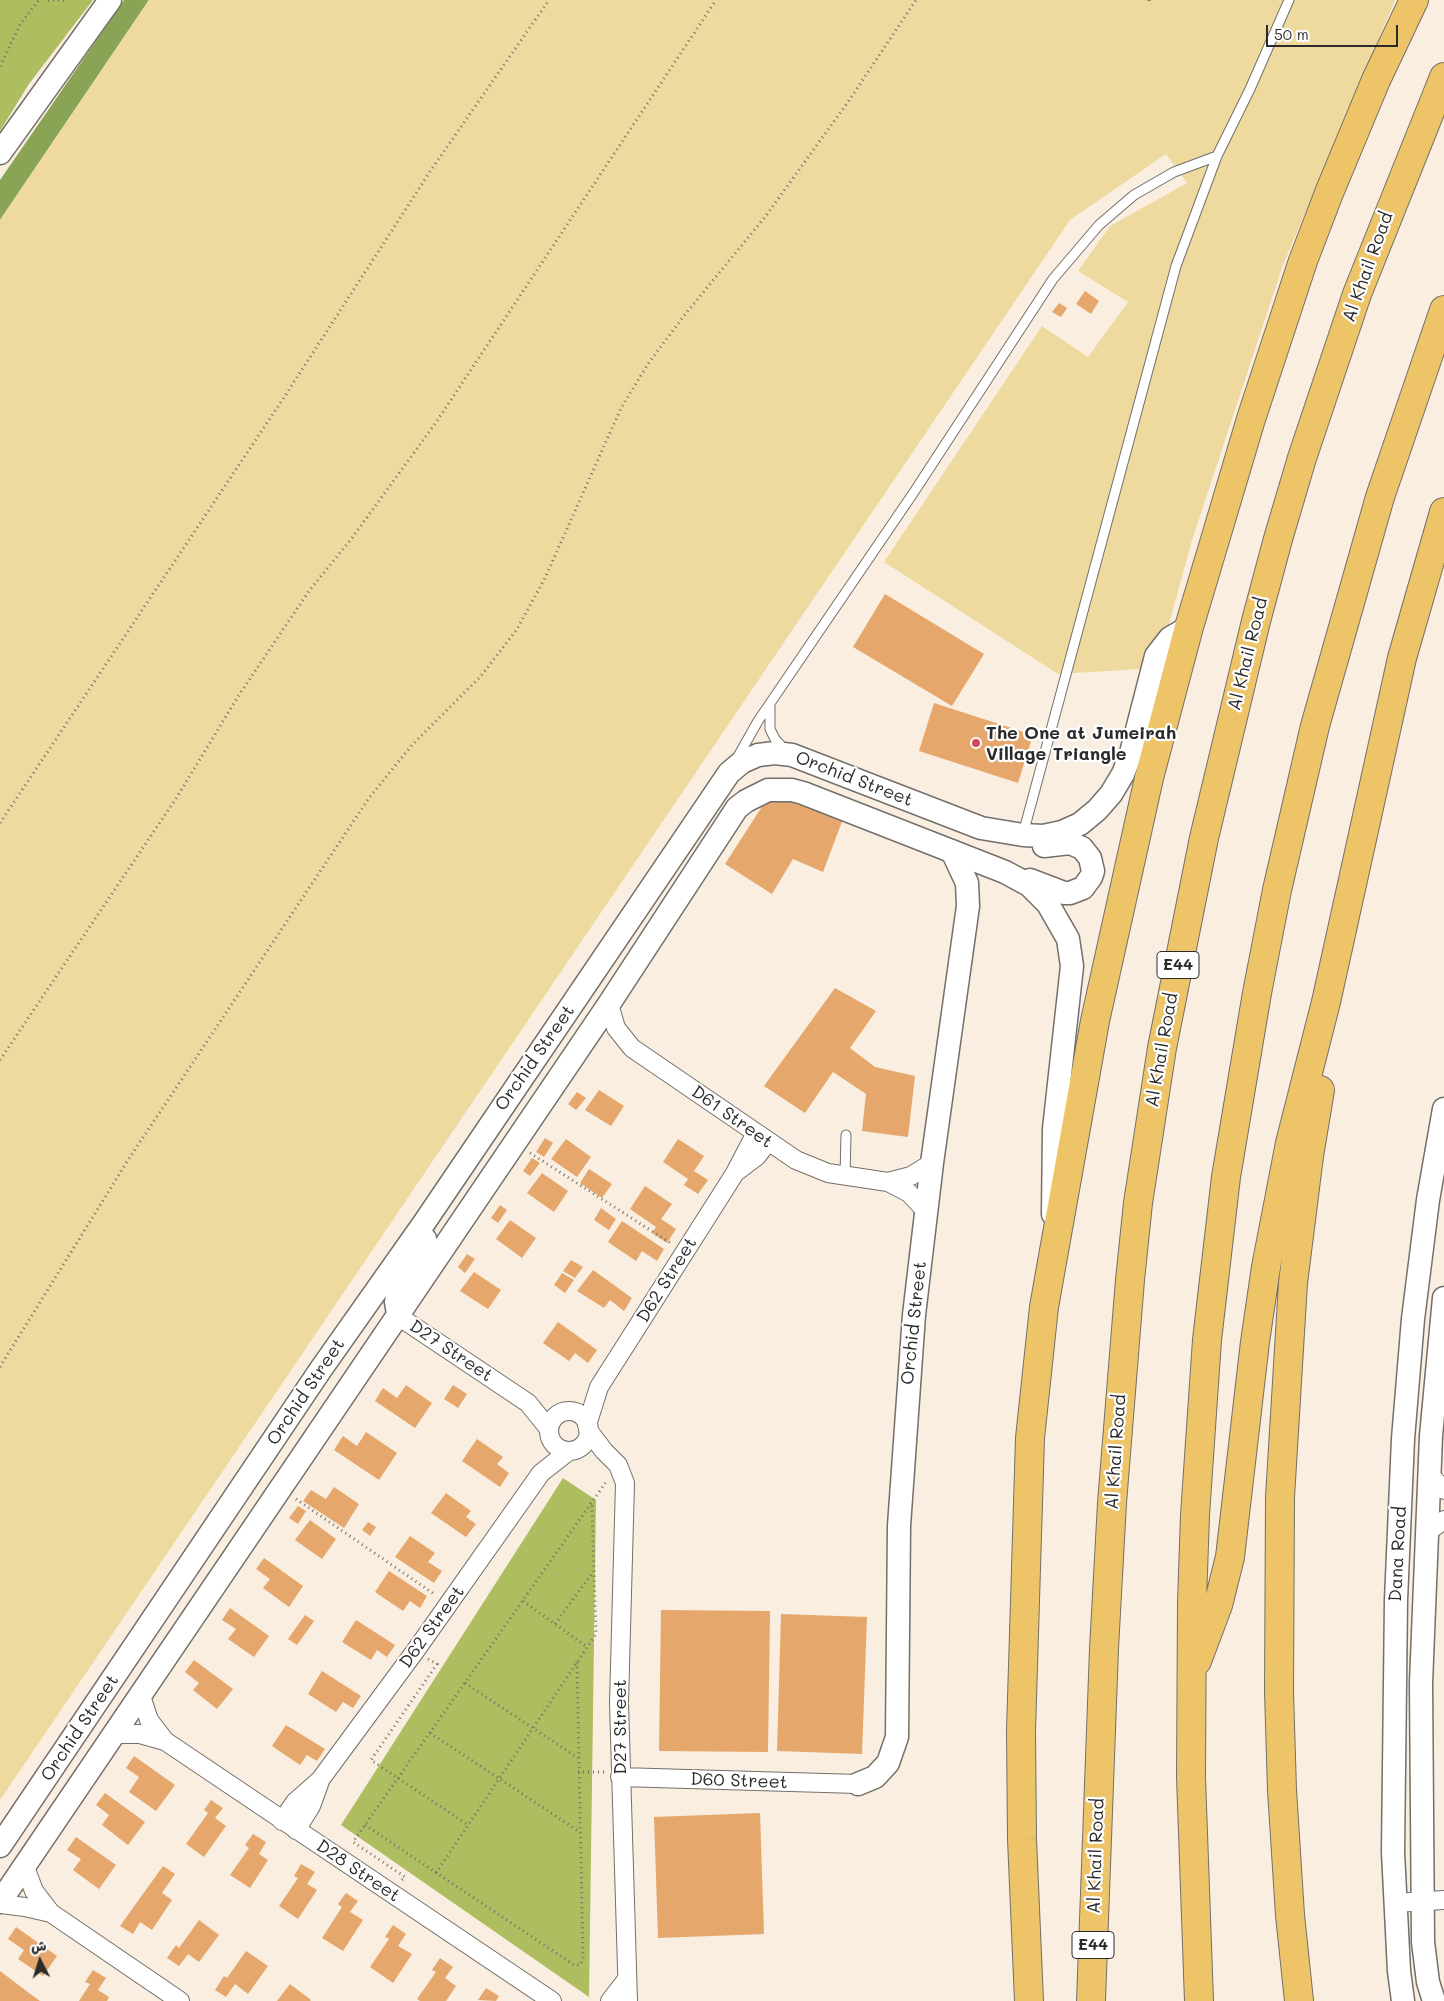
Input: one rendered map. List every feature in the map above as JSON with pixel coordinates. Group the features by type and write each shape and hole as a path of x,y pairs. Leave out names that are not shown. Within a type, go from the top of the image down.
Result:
{"highway":[{"path":"1029,2001 1022,1839 1021,1731 1026,1506 1036,1369 1054,1245 1111,940 1146,787 1189,627 1253,412 1303,261 1356,126 1414,0"},
{"name":"Al Khail Road","path":"1092,2001 1102,1679 1112,1493 1139,1194 1162,1048 1204,838 1247,658 1278,539 1328,376 1357,294 1444,77"},
{"path":"1199,2001 1193,1864 1191,1673 1195,1515 1206,1340 1226,1177 1256,993 1295,808 1336,645 1380,497 1444,310"},
{"path":"1191,1673 1210,1628 1228,1565 1245,1416 1266,1267 1300,1097 1326,1002 1402,658 1444,512"},
{"path":"1299,2001 1290,1915 1282,1790 1278,1682 1280,1496 1293,1284 1308,1156 1325,1063 1326,1002"}],"street":[{"path":"0,153 110,0"},
{"name":"Orchid Street","path":"0,1846 320,1369 424,1223 729,773 742,762 758,756 775,753 792,755 981,828 1023,835 1043,836 1062,832 1080,824 1097,810 1111,794 1123,774 1131,752 1156,656 1170,638 1189,627"},
{"name":"Orchid Street","path":"0,1903 609,1004 737,808 756,794 780,789 797,792 1005,872 1029,885 1048,904 1063,927 1070,953 1071,980 1053,1148 1052,1207 1054,1245"},
{"path":"981,828 1001,840 1023,846 1076,845 1087,852 1093,871 1088,883 1077,891 1070,893 1064,893 1005,872"},
{"name":"Orchid Street","path":"858,1784 875,1777 888,1763 897,1737 899,1516 910,1354 932,1163 968,906 965,877 952,851"},
{"name":"D61 Street","path":"609,1004 616,1028 632,1048 762,1137 804,1164 845,1176 888,1182 909,1193 926,1211"},
{"name":"Dana Road","path":"1404,2001 1395,1903 1393,1692 1403,1439 1413,1319 1440,1157 1444,1109"},
{"name":"D62 Street","path":"588,1427 599,1387 735,1173 757,1156 762,1137"},
{"name":"D61 Street","path":"888,1182 911,1176 932,1163"},
{"path":"398,1316 396,1294 422,1251 426,1237 424,1223"},
{"name":"Dana Road","path":"1434,2001 1425,1962 1433,1901 1421,1750 1428,1473 1444,1298"},
{"name":"D27 Street","path":"398,1316 528,1403 564,1412"},
{"name":"D62 Street","path":"564,1412 599,1387"},
{"name":"D27 Street","path":"528,1403 549,1433"},
{"path":"572,1450 586,1440 588,1427 580,1415 564,1412 552,1420 549,1433 558,1447 614,1461"},
{"name":"D27 Street","path":"588,1427 614,1461 625,1483 620,1624 620,1774 628,2001"},
{"name":"D62 Street","path":"541,1473 549,1433"},
{"name":"D62 Street","path":"289,1825 298,1799 320,1780 416,1650 541,1473 572,1450"},
{"path":"1428,1473 1444,1490"},
{"path":"1426,1533 1444,1520"},
{"name":"D28 Street","path":"141,1696 149,1720 165,1741"},
{"name":"D28 Street","path":"115,1734 140,1734 165,1741 552,2001"},
{"name":"D60 Street","path":"620,1774 858,1784"},
{"path":"24,1867 34,1891 51,1913 180,2001"},
{"path":"1395,1903 1433,1901"},
{"path":"0,1903 25,1906 51,1913"},
{"path":"610,2001 627,1979"}],"lane":[{"path":"1023,835 1176,266 1217,156 1289,0"},
{"path":"729,773 747,738 914,492 1039,300 1070,259 1099,225 1134,195 1174,172 1217,156"},
{"path":"770,705 768,717 774,739 792,755"},
{"path":"845,1176 846,1135"}],"path":[{"path":"0,66 22,23 39,0"},
{"path":"48,0 66,0"},
{"path":"0,823 283,399 431,170 549,0"},
{"path":"0,1060 177,798 237,698 309,591 352,538 437,421 716,0"},
{"path":"0,1367 128,1160 369,798 412,745 481,676 517,629 541,586 621,408 650,361 776,202 871,70 916,0"},
{"path":"1149,0 1150,5"},
{"path":"515,1143 684,1252"},
{"path":"392,1894 405,1876 353,1842 592,1503 614,1461"},
{"path":"300,1490 295,1498 434,1594 429,1601"},
{"path":"436,1873 596,1634 592,1503"},
{"path":"555,1624 594,1572"},
{"path":"523,1601 587,1647"},
{"path":"416,1650 437,1664 371,1760 468,1825"},
{"path":"365,1825 574,1965 580,1965 583,1959 576,1662"},
{"path":"465,1683 578,1758"},
{"path":"430,1733 580,1832"},
{"path":"578,1772 620,1774"}],"green space":[{"path":"0,0 93,0 29,84 0,131"},
{"path":"124,0 149,0 0,220 0,180"},
{"path":"563,1478 596,1500 589,1997 341,1825"}],"sand":[{"path":"149,0 1395,0 1283,265 1192,540 1157,668 1058,674 884,562 1042,326 1088,357 1128,302 1078,271 1110,226 1187,183 1166,154 1070,220 0,1800 0,220"}],"building":[{"path":"1085,291 1099,301 1091,314 1076,304"},
{"path":"1059,303 1067,308 1061,317 1052,312"},
{"path":"885,594 984,654 952,706 853,647"},
{"name":"The One at Jumeirah Village Triangle","path":"934,703 1033,735 1018,783 919,751"},
{"path":"772,791 843,819 823,872 793,859 772,894 725,864"},
{"path":"835,988 876,1011 850,1048 875,1067 915,1076 908,1137 862,1131 866,1094 833,1072 805,1113 764,1086"},
{"path":"599,1090 624,1106 611,1126 585,1110"},
{"path":"577,1092 586,1098 576,1110 568,1104"},
{"path":"545,1138 553,1143 544,1157 536,1152"},
{"path":"566,1139 591,1157 577,1177 551,1159"},
{"path":"678,1139 704,1156 694,1171 708,1180 698,1194 684,1185 688,1179 663,1162"},
{"path":"532,1158 540,1163 530,1176 523,1171"},
{"path":"589,1169 612,1184 602,1198 580,1183"},
{"path":"542,1173 568,1191 554,1212 527,1193"},
{"path":"645,1186 672,1204 661,1219 676,1229 667,1243 652,1233 656,1227 630,1209"},
{"path":"500,1205 507,1210 498,1223 491,1218"},
{"path":"601,1208 616,1219 609,1230 594,1220"},
{"path":"510,1220 536,1238 522,1258 496,1239"},
{"path":"622,1221 664,1249 657,1261 642,1251 636,1261 608,1242"},
{"path":"467,1254 475,1259 465,1273 458,1267"},
{"path":"571,1260 583,1267 575,1278 563,1271"},
{"path":"593,1270 632,1298 624,1311 610,1300 604,1308 577,1291"},
{"path":"474,1272 501,1290 488,1309 460,1291"},
{"path":"562,1273 574,1280 565,1293 554,1285"},
{"path":"558,1322 597,1350 588,1363 575,1353 569,1361 543,1343"},
{"path":"406,1385 432,1403 415,1428 375,1401 383,1388 397,1398"},
{"path":"453,1385 467,1394 458,1408 444,1399"},
{"path":"366,1432 397,1453 379,1480 334,1450 343,1436 357,1446"},
{"path":"477,1439 503,1457 497,1464 509,1473 500,1487 462,1461"},
{"path":"334,1487 359,1504 344,1528 303,1501 311,1490 326,1499"},
{"path":"446,1493 471,1511 466,1517 476,1524 466,1537 431,1513"},
{"path":"298,1506 306,1511 298,1524 289,1518"},
{"path":"310,1520 336,1539 322,1559 295,1540"},
{"path":"368,1522 376,1527 370,1536 362,1530"},
{"path":"410,1536 435,1553 428,1562 442,1571 434,1583 395,1557"},
{"path":"264,1558 303,1586 289,1607 263,1588 270,1579 256,1569"},
{"path":"389,1571 427,1596 420,1608 410,1601 403,1611 375,1592"},
{"path":"230,1608 269,1636 254,1657 228,1639 236,1629 222,1620"},
{"path":"661,1610 770,1611 768,1752 659,1751"},
{"path":"781,1614 867,1617 862,1754 777,1751"},
{"path":"305,1615 314,1621 297,1645 288,1639"},
{"path":"356,1620 395,1645 387,1657 377,1650 371,1660 342,1642"},
{"path":"194,1660 233,1689 217,1709 193,1690 199,1683 185,1672"},
{"path":"322,1671 361,1696 353,1708 343,1702 336,1712 308,1694"},
{"path":"286,1725 325,1749 317,1761 307,1755 300,1765 272,1746"},
{"path":"134,1756 175,1785 156,1811 129,1792 139,1777 126,1768"},
{"path":"105,1793 145,1822 128,1845 102,1825 109,1815 96,1805"},
{"path":"211,1800 223,1808 215,1818 226,1826 204,1857 186,1844 208,1813 204,1810"},
{"path":"760,1813 764,1934 658,1938 654,1817"},
{"path":"253,1834 266,1842 259,1854 268,1860 250,1888 230,1875 249,1848 245,1845"},
{"path":"76,1837 116,1865 99,1889 73,1870 81,1859 67,1850"},
{"path":"301,1864 315,1872 307,1884 317,1890 298,1919 279,1906 298,1878 294,1876"},
{"path":"163,1866 175,1874 162,1893 172,1900 152,1930 140,1922 133,1934 120,1926"},
{"path":"346,1893 358,1901 350,1912 363,1920 343,1951 322,1938 342,1907 338,1904"},
{"path":"199,1920 219,1935 199,1962 188,1954 179,1966 167,1958 176,1945 179,1948"},
{"path":"393,1925 406,1934 398,1946 412,1954 393,1983 370,1967 389,1939 385,1937"},
{"path":"16,1927 57,1956 43,1976 18,1959 24,1950 8,1939"},
{"path":"246,1951 268,1966 248,1994 235,1984 226,1997 215,1990 224,1976 227,1978"},
{"path":"440,1958 453,1967 445,1978 456,1986 446,2001 420,2001 417,1999 436,1972 432,1970"},
{"path":"93,1970 106,1978 98,1990 109,1997 107,2001 79,2001 90,1984 85,1982"},
{"path":"0,1971 29,1993 40,2001 0,2001"},
{"path":"290,1984 311,2000 277,2001"},
{"path":"486,1988 499,1996 496,2001 478,2000"}],"place":[{"name":"The One at Jumeirah Village Triangle","path":"976,743"}]}
